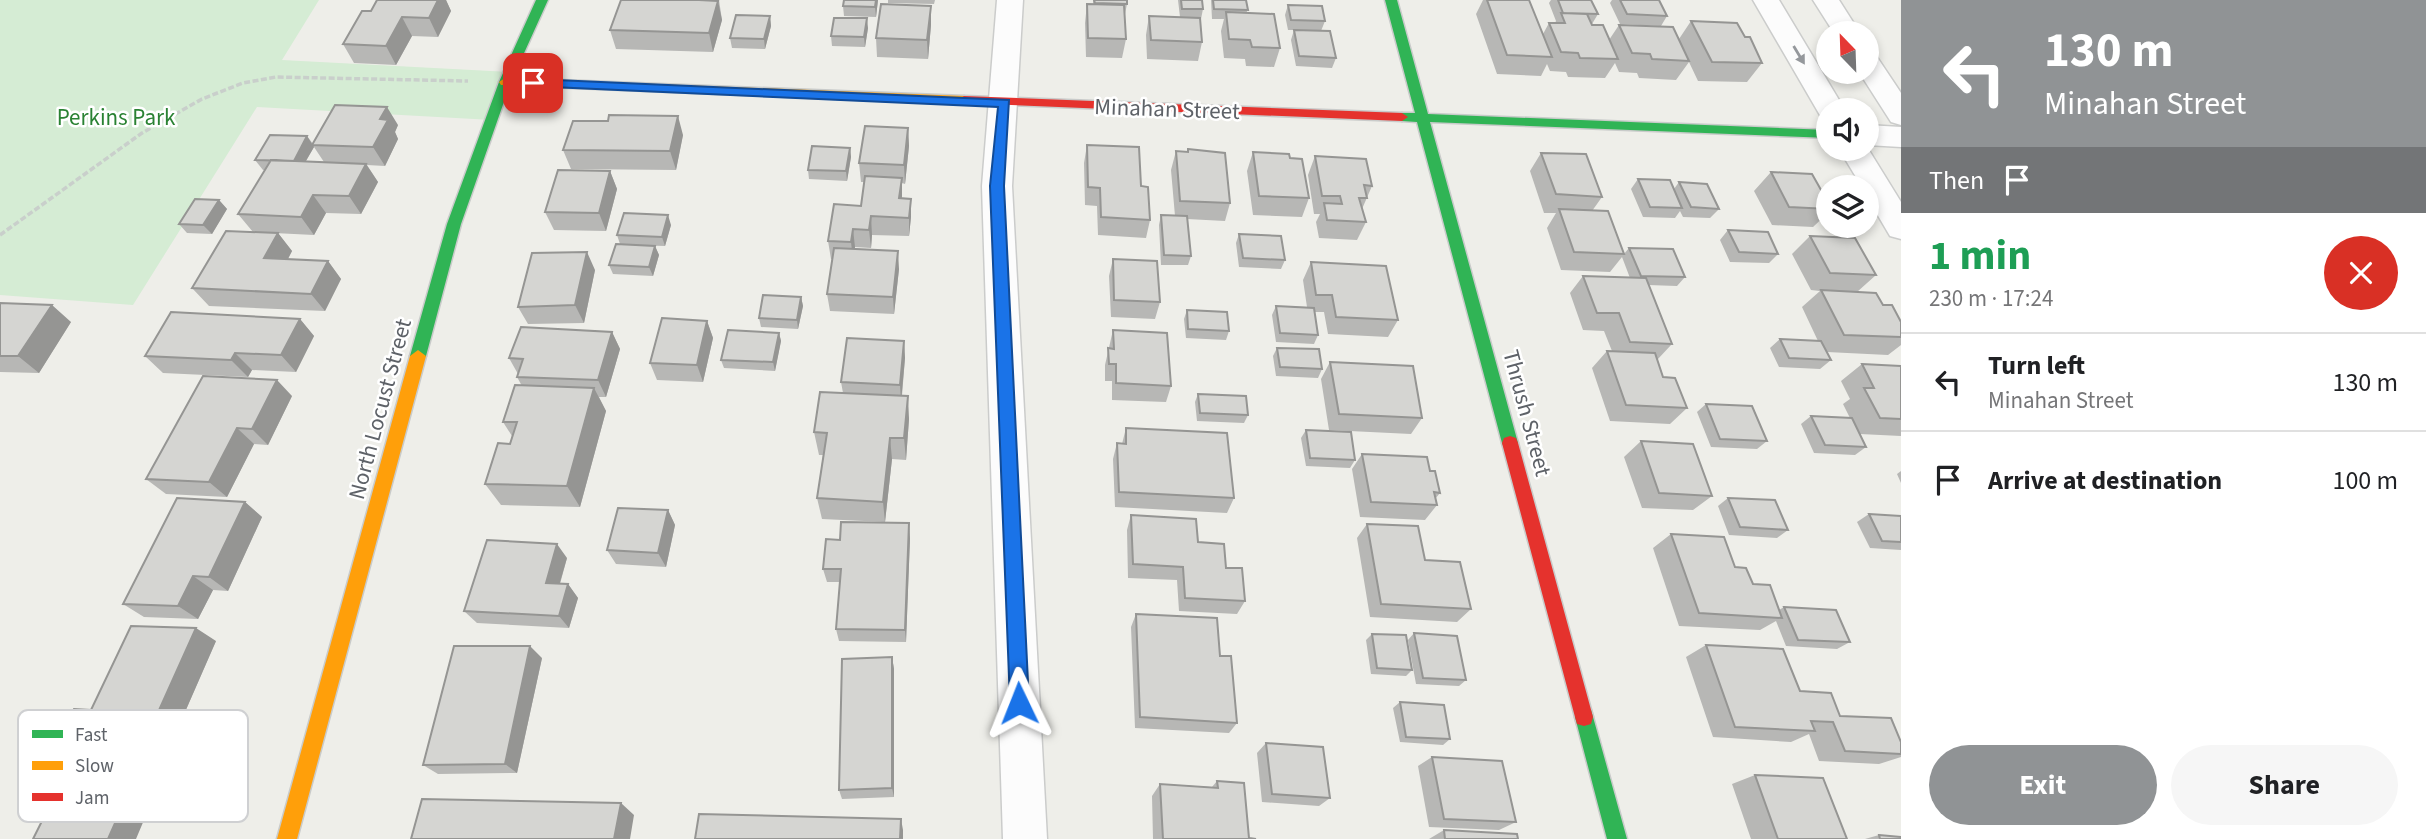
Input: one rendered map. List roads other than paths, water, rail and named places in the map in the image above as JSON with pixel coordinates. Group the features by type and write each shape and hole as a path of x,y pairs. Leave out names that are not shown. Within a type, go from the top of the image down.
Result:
{"street":[{"name":"North Locust Street","path":"287,839 454,224 505,82 542,0"},
{"path":"1010,0 997,186 1025,839"},
{"name":"Thrush Street","path":"1391,0 1617,839"},
{"path":"1766,0 1824,98"},
{"path":"1826,0 1839,21"},
{"name":"Minahan Street","path":"505,82 1816,133"},
{"path":"1880,83 1901,115"},
{"path":"1879,135 1901,136"},
{"path":"1861,161 1901,228"}],"park label":[{"name":"Perkins Park","path":"116,117"}]}
